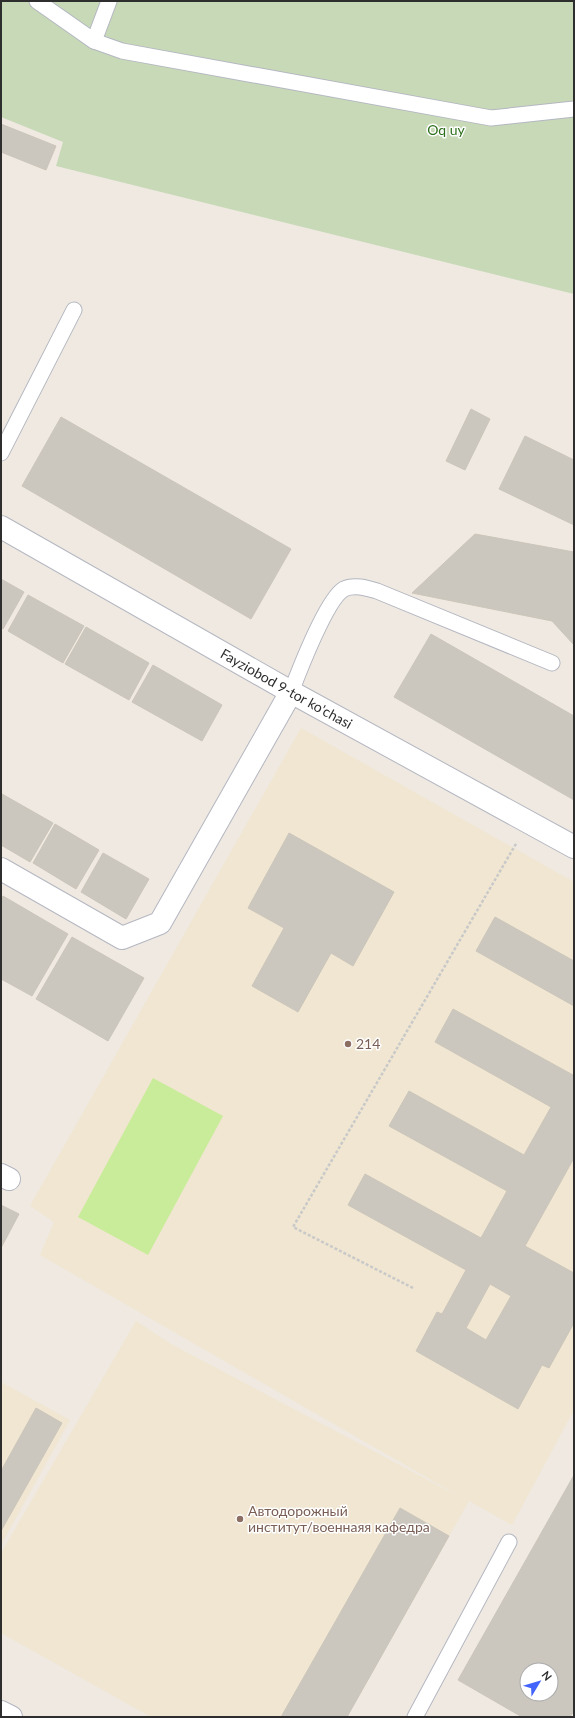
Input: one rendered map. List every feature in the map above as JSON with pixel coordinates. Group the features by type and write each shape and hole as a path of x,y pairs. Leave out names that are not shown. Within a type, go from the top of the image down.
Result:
{"street":[{"name":"Fayziobod 9-tor ko'chasi","path":"1,527 291,692 528,820 574,847"},
{"path":"1,869 122,938 160,924 291,692"},
{"path":"1,1712 11,1717"}],"lane":[{"path":"37,1 94,41 122,51 491,118 574,109"},
{"path":"94,41 109,1"},
{"path":"1,453 74,310"},
{"path":"291,692 311,643 336,596 345,589 359,587 377,590 552,663"},
{"path":"414,1717 509,1542"}],"path":[{"path":"413,1288 293,1227 514,849 528,820"}],"shaded area":[{"name":"214","path":"301,728 574,882 574,1410 512,1525 469,1501 347,1717 151,1717 1,1633 1,1553 136,1321 171,1344 466,1500 40,1255 54,1222 30,1206"},
{"path":"1,1382 70,1420 1,1545"}],"green space":[{"name":"Oq uy","path":"1,1 574,1 574,294 56,166 63,142 1,117"},
{"path":"153,1078 223,1116 148,1255 78,1217"}],"building":[{"path":"1,124 56,146 46,170 1,152"},
{"path":"471,409 490,419 465,470 446,461"},
{"path":"61,417 291,549 251,619 22,486"},
{"path":"525,436 574,460 574,525 499,489"},
{"path":"475,534 574,552 574,645 552,621 412,593"},
{"path":"1,579 24,592 3,629 1,628"},
{"path":"28,595 84,626 63,663 8,631"},
{"path":"86,627 149,663 129,700 65,664"},
{"path":"431,634 574,716 574,800 394,697"},
{"path":"153,665 222,705 202,741 132,702"},
{"path":"2,794 53,823 30,862 1,845"},
{"path":"55,824 99,850 76,889 33,863"},
{"path":"289,833 394,892 353,966 331,953 298,1012 252,986 284,928 248,908"},
{"path":"103,853 149,879 126,919 81,892"},
{"path":"3,896 68,934 32,996 1,979 1,900"},
{"path":"495,917 574,961 574,1006 476,951"},
{"path":"72,937 144,978 108,1041 36,999"},
{"path":"453,1009 573,1075 574,1073 574,1158 525,1246 574,1273 574,1323 549,1368 542,1365 518,1409 416,1351 437,1312 442,1314 466,1270 348,1205 365,1174 481,1238 507,1191 389,1126 409,1091 524,1155 551,1107 435,1042","holes":["490,1284 511,1296 486,1340 466,1328"]},
{"path":"1,1205 19,1214 1,1248"},
{"path":"36,1408 62,1423 1,1531 1,1471"},
{"path":"574,1475 574,1711 570,1717 522,1717 458,1680"},
{"path":"400,1508 449,1536 347,1717 281,1717"}],"place":[{"name":"214","path":"348,1044"},
{"name":"Автодорожный институт/военнаяя кафедра","path":"240,1519"}]}
